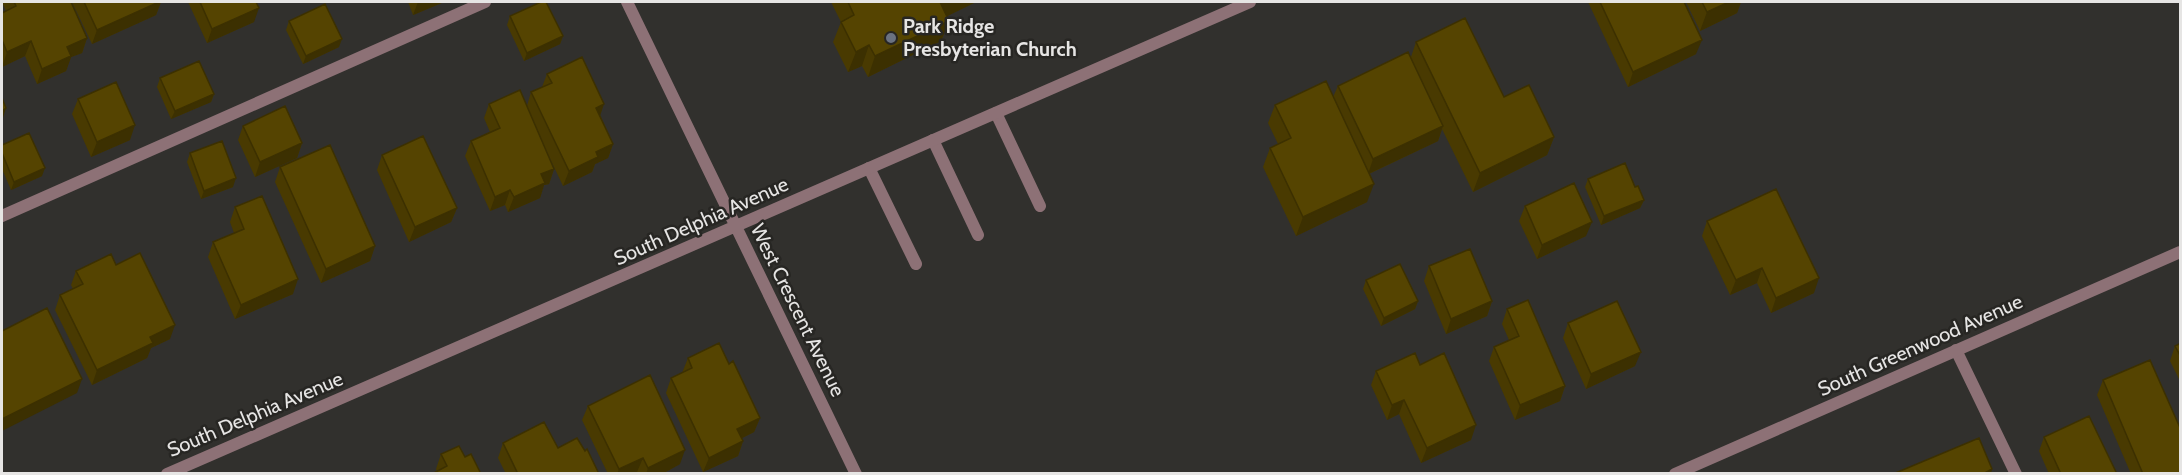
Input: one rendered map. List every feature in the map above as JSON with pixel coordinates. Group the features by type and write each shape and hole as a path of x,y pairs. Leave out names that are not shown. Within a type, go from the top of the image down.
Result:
{"street":[{"path":"2,216 485,2"},
{"name":"West Crescent Avenue","path":"627,2 856,474"},
{"name":"South Delphia Avenue","path":"167,474 1250,2"},
{"path":"996,113 1040,206"},
{"path":"933,140 978,235"},
{"path":"869,168 916,264"},
{"name":"South Greenwood Avenue","path":"1674,474 2181,252"},
{"path":"1956,350 2016,474"}],"building":[{"path":"14,2 71,2 87,38 67,47 71,56 42,69 31,41 7,52 2,40 2,13 16,6"},
{"path":"84,2 159,2 97,30"},
{"path":"200,2 256,2 259,8 212,29"},
{"path":"541,2 546,2 563,36 527,53 510,16"},
{"name":"Park Ridge Presbyterian Church","path":"848,2 940,2 949,21 875,56 869,45 856,52 841,22 854,15"},
{"path":"1600,2 1684,2 1702,40 1633,72"},
{"path":"1702,2 1729,2 1707,12"},
{"path":"325,4 342,39 306,56 289,21"},
{"path":"1465,18 1504,97 1529,85 1554,137 1480,173 1416,42"},
{"path":"1408,52 1443,126 1373,159 1338,86"},
{"path":"582,57 604,104 596,108 613,144 596,152 598,157 569,171 531,92 552,83 547,74"},
{"path":"199,61 214,94 175,111 160,78"},
{"path":"1326,81 1374,184 1303,217 1270,148 1291,138 1275,105"},
{"path":"116,82 135,125 97,142 78,99"},
{"path":"520,90 554,169 541,174 545,183 514,197 510,190 495,197 471,141 500,128 489,104"},
{"path":"2,98 6,108 2,111"},
{"path":"285,106 302,143 260,162 243,126"},
{"path":"29,133 45,168 14,182 2,153 2,145"},
{"path":"423,136 457,208 415,227 382,155"},
{"path":"222,141 236,178 204,191 190,153"},
{"path":"330,145 375,246 326,269 280,167"},
{"path":"1625,163 1635,187 1638,186 1644,200 1604,216 1588,179"},
{"path":"1574,183 1592,222 1542,245 1525,206"},
{"path":"1776,189 1819,278 1776,298 1762,268 1736,280 1707,221"},
{"path":"262,196 298,279 241,305 213,242 244,229 235,207"},
{"path":"1470,249 1492,301 1451,319 1429,266"},
{"path":"140,253 175,325 150,337 153,343 97,370 60,295 83,284 76,271 111,254 116,265"},
{"path":"1400,264 1418,301 1384,318 1366,280"},
{"path":"1528,300 1565,386 1520,405 1494,347 1519,336 1507,309"},
{"path":"1617,301 1641,352 1591,374 1568,323"},
{"path":"47,308 82,379 2,419 2,331"},
{"path":"719,343 729,364 733,361 760,418 737,429 743,441 709,458 671,378 692,368 688,358"},
{"path":"2181,343 2181,357 2175,346"},
{"path":"1415,353 1420,365 1444,353 1476,425 1427,448 1404,400 1392,405 1376,371"},
{"path":"2150,360 2181,430 2181,472 2178,474 2143,474 2103,380"},
{"path":"650,375 685,450 648,468 643,458 619,469 588,406"},
{"path":"2089,416 2117,474 2061,474 2044,437"},
{"path":"544,422 558,448 577,438 585,451 587,449 599,474 518,474 503,443"},
{"path":"1979,438 1992,469 1983,474 1893,474"},
{"path":"459,446 465,457 471,454 481,474 432,474 447,466 441,454"}],"place":[{"name":"Park Ridge Presbyterian Church","path":"891,38"}]}
